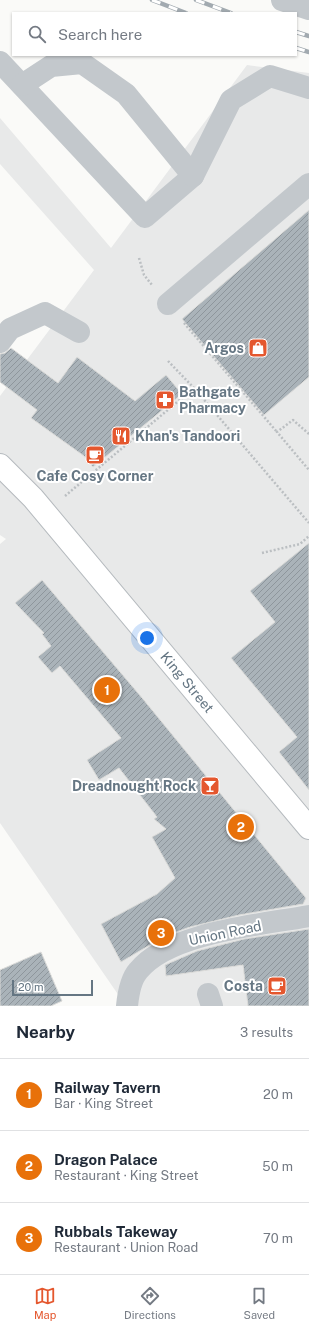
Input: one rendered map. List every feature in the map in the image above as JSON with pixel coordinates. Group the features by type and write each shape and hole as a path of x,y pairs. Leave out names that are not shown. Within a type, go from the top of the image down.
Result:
{"main road":[{"name":"King Street","path":"0,465 33,498 309,828"}],"street":[{"path":"282,0 309,9"},
{"path":"0,62 145,217 193,176 220,118 231,100 270,76 309,88"},
{"path":"22,85 51,66 82,63 126,94 193,176"},
{"path":"168,304 309,184"},
{"path":"0,342 10,329 45,313 79,332"},
{"name":"Union Road","path":"127,1006 137,972 162,951 196,937 309,916"}],"path":[{"path":"139,258 144,275 309,470"},
{"path":"168,361 194,388 309,523"},
{"path":"45,513 194,388"},
{"path":"277,432 293,420 309,434"},
{"path":"262,553 300,544 309,536"}],"shaded area":[{"path":"247,65 309,73 309,1006 126,1006 0,823 0,544 6,539 0,535 0,396 94,270 0,164 0,118 111,248"}],"building":[{"name":"Argos","path":"309,210 309,377 264,415 182,319"},
{"path":"11,348 58,383 77,357 135,401 166,375 182,394 93,467 84,456 31,418 37,410 0,382 0,354 5,353"},
{"path":"309,543 309,790 279,752 297,737 231,658 275,622 250,591"},
{"path":"42,580 143,699 306,898 303,904 239,915 190,927 165,936 121,962 101,924 157,894 175,878 152,837 166,829 154,819 157,817 119,768 99,780 87,760 121,738 60,666 52,673 38,657 51,646 42,634 44,633 15,603"},
{"path":"309,929 309,1006 248,1006 243,965 166,976 165,965 197,951 244,939"},
{"path":"41,952 62,1001 51,1006 0,1006 0,970"}],"railway":[{"path":"152,0 183,12"},
{"path":"196,0 228,12"},
{"path":"297,32 309,36"},
{"path":"297,48 309,52"}],"place":[{"name":"Argos","path":"258,348"},
{"name":"Bathgate Pharmacy","path":"165,400"},
{"name":"Khan's Tandoori","path":"121,436"},
{"name":"Cafe Cosy Corner","path":"95,455"},
{"name":"Railway Tavern","path":"107,690"},
{"name":"Dreadnought Rock","path":"210,786"},
{"name":"Dragon Palace","path":"241,827"},
{"name":"Rubbals Takeway","path":"161,933"},
{"name":"Costa","path":"277,986"}]}
